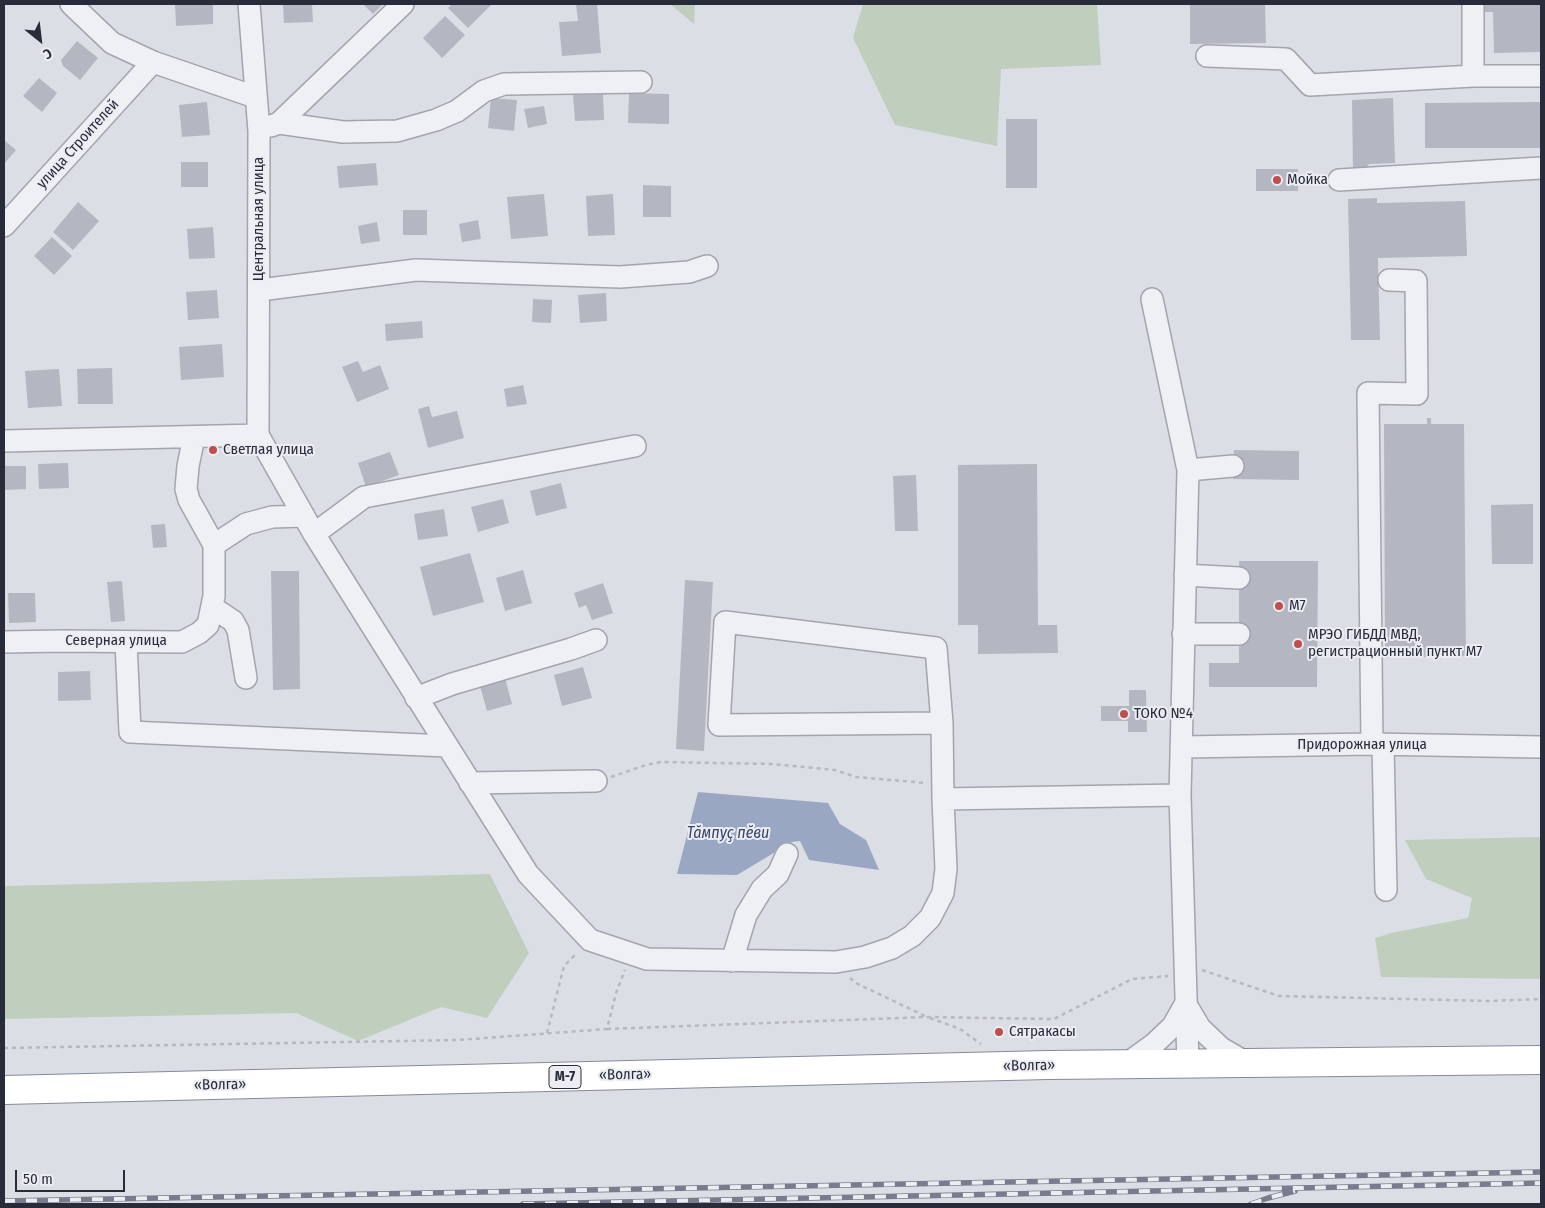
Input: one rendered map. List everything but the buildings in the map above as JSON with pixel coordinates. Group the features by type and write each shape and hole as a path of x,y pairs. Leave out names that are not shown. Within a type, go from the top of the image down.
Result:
{"highway":[{"name":"«Волга»","path":"4,1090 1125,1065 1541,1060"}],"street":[{"path":"71,4 112,43 153,62 255,97"},
{"name":"Центральная улица","path":"249,4 259,131 260,290 258,436"},
{"path":"259,131 279,124 403,4"},
{"path":"1473,4 1473,76"},
{"path":"1207,56 1286,58 1310,85 1473,76 1541,76"},
{"name":"улица Строителей","path":"4,226 153,62"},
{"path":"279,124 343,132 397,130 436,120 457,111 484,91 504,84 641,82"},
{"path":"1339,180 1541,168"},
{"path":"260,290 416,270 620,276 689,272 707,266"},
{"path":"1386,890 1378,744 1368,393 1417,394 1416,281 1389,280"},
{"path":"1152,298 1188,470 1180,795 1188,1064"},
{"path":"4,441 258,436 309,525 528,874 590,940 647,959 836,962 865,957 892,948 912,936 930,918 943,893 946,869 942,722 936,648 725,622 719,725 942,722"},
{"name":"Северная улица","path":"4,642 182,642 208,625 214,596 214,545 189,500 186,489 188,466 194,437"},
{"path":"214,545 246,524 272,517 309,525 364,497 635,446"},
{"path":"1188,470 1234,466"},
{"path":"1185,575 1239,578"},
{"path":"212,607 232,621 238,630 246,678"},
{"path":"1183,634 1239,634"},
{"path":"416,698 452,684 596,640"},
{"path":"126,642 130,732 446,746"},
{"name":"Придорожная улица","path":"1182,747 1378,744 1541,747"},
{"path":"470,783 596,781"},
{"path":"943,792 1180,795"},
{"path":"732,960 746,915 762,889 778,874 787,854"},
{"path":"1186,1003 1200,1028 1222,1048 1247,1063"},
{"path":"1125,1065 1154,1044 1173,1026 1186,1003"}],"path":[{"path":"596,781 660,762 772,764 836,770 856,777 943,792"},
{"path":"547,1033 564,966 590,940"},
{"path":"607,1029 616,993 632,954"},
{"path":"836,962 842,971 856,983 927,1017 960,1029 981,1044"},
{"path":"4,1048 458,1040 607,1029 927,1017 1054,1019 1132,979 1184,970 1279,996 1489,1001 1541,1000"}],"green space":[{"path":"670,4 695,4 694,24"},
{"path":"863,4 1097,4 1101,65 1001,69 997,146 895,125 853,38"},
{"path":"1541,837 1541,979 1381,977 1375,938 1391,933 1468,918 1472,898 1426,879 1405,840"},
{"path":"490,874 529,953 487,1018 441,1007 358,1041 296,1013 4,1019 4,886"}],"water":[{"name":"Тӑмпуҫ пӗви","path":"698,792 828,803 840,824 866,840 879,870 809,860 800,841 792,842 737,875 677,874"}],"railway":[{"path":"4,1201 1541,1172"},
{"path":"523,1204 1541,1183"},
{"path":"1251,1204 1295,1191"}],"place":[{"name":"Мойка","path":"1277,180"},
{"name":"Светлая улица","path":"213,450"},
{"name":"М7","path":"1279,606"},
{"name":"МРЭО ГИБДД МВД, регистрационный пункт М7","path":"1298,644"},
{"name":"ТОКО №4","path":"1124,714"},
{"name":"Сятракасы","path":"999,1032"}]}
